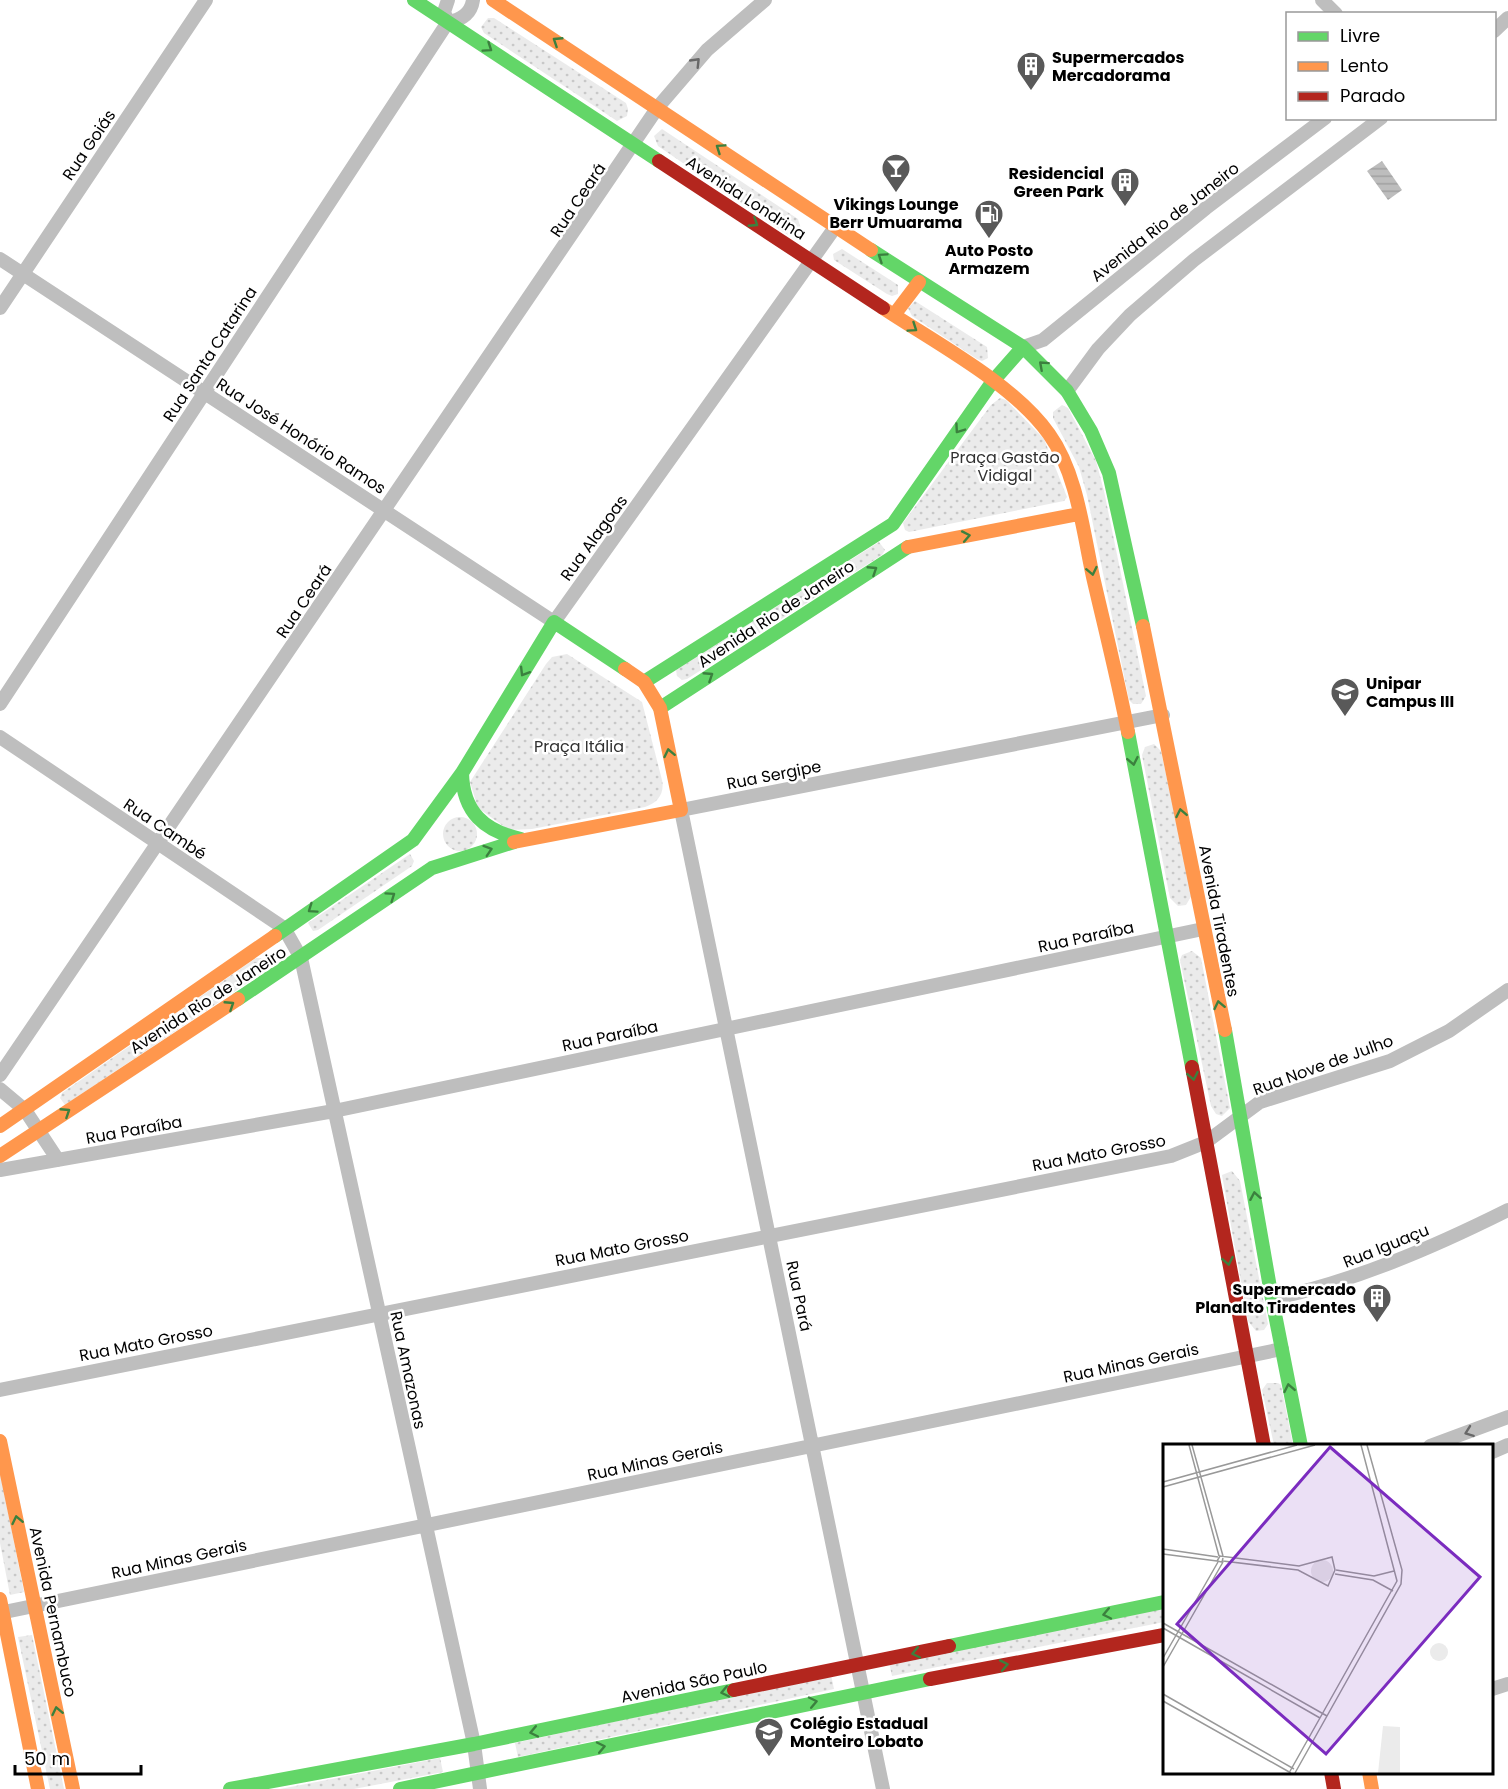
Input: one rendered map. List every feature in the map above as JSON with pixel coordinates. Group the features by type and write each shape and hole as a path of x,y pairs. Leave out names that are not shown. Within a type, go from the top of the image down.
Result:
{"street":[{"name":"Rua Goiás","path":"0,308 206,0"},
{"name":"Avenida Londrina","path":"414,0 993,381 1032,414 1050,435 1066,468 1079,514"},
{"path":"448,0 444,12 448,22"},
{"name":"Rua Santa Catarina","path":"0,704 448,22 459,20 473,0"},
{"path":"658,107 707,50 765,0"},
{"path":"1322,0 1334,12"},
{"name":"Avenida Londrina","path":"497,1 919,282 1023,347 1053,374 1080,411"},
{"path":"1496,29 1508,18"},
{"name":"Rua Ceará","path":"0,1075 635,146 658,107"},
{"name":"Avenida Rio de Janeiro","path":"1023,347 1043,340 1206,208 1322,120"},
{"path":"1067,391 1098,349 1130,315 1194,260 1379,120"},
{"name":"Rua Alagoas","path":"422,854 462,773 554,622 836,226"},
{"name":"Rua José Honório Ramos","path":"0,259 554,622"},
{"path":"894,315 919,282"},
{"path":"1023,347 993,381 892,524 909,547 1079,514 1126,724 1264,1444"},
{"name":"Avenida Tiradentes","path":"1080,411 1102,451 1109,473 1163,715 1241,1115 1272,1299 1301,1444"},
{"name":"Avenida Rio de Janeiro","path":"644,682 892,524"},
{"name":"Avenida Rio de Janeiro","path":"660,708 909,547"},
{"path":"554,622 644,682 660,708 681,810"},
{"name":"Rua Sergipe","path":"422,854 523,839 681,810 1163,715"},
{"name":"Rua Cambé","path":"0,737 284,928 301,958"},
{"path":"462,773 461,790 475,816 492,832 523,839"},
{"name":"Rua Pará","path":"681,810 883,1789"},
{"name":"Avenida Rio de Janeiro","path":"0,1126 284,928 422,854"},
{"name":"Avenida Rio de Janeiro","path":"0,1156 301,958 422,854"},
{"name":"Rua Paraíba","path":"0,1170 334,1111 1203,929"},
{"name":"Rua Amazonas","path":"301,958 474,1744 480,1789"},
{"name":"Rua Nove de Julho","path":"1241,1115 1260,1102 1390,1061 1449,1030 1508,990"},
{"path":"0,1089 25,1110 58,1160"},
{"name":"Rua Mato Grosso","path":"0,1390 1171,1156 1206,1142 1241,1115"},
{"name":"Rua Iguaçu","path":"1272,1299 1323,1288 1379,1269 1508,1210"},
{"name":"Rua Minas Gerais","path":"1,1613 1282,1349"},
{"path":"1435,1444 1508,1417"},
{"name":"Avenida Pernambuco","path":"0,1441 73,1789"},
{"path":"1493,1451 1508,1445"},
{"path":"0,1599 38,1789"},
{"name":"Avenida São Paulo","path":"230,1789 474,1744 1163,1602"},
{"path":"400,1789 863,1691 1163,1635"},
{"path":"1493,1688 1508,1684"},
{"path":"1331,1774 1334,1789"},
{"path":"1369,1774 1372,1789"}],"green space":[{"path":"488,18 494,18 626,103 627,116 617,121 484,33 481,27"},
{"path":"662,129 798,219 801,229 798,234 788,235 658,146 654,136"},
{"path":"842,249 898,285 898,294 892,296 887,294 834,260 833,254"},
{"path":"915,301 987,347 988,358 982,361 977,359 912,316 908,308"},
{"name":"Praça Gastão Vidigal","path":"1000,398 1006,400 1044,439 1067,497 1064,501 909,532 905,530 903,523 991,405"},
{"path":"1062,405 1068,408 1096,461 1104,491 1146,696 1141,704 1133,704 1129,700 1087,495 1079,467 1053,418 1053,412"},
{"path":"879,542 885,550 882,555 687,679 682,680 677,676 676,670"},
{"name":"Praça Itália","path":"567,654 642,702 662,780 661,794 653,803 645,807 532,829 509,830 478,808 470,782 546,664 552,657"},
{"path":"1154,744 1161,751 1192,895 1186,905 1178,906 1170,898 1142,755 1145,747"},
{"path":"460,817 472,822 477,834 472,846 460,851 448,846 443,834 448,822"},
{"path":"410,854 414,861 412,866 318,930 313,931 308,923"},
{"path":"1192,951 1201,958 1230,1108 1222,1116 1216,1114 1211,1106 1180,960 1182,955"},
{"path":"256,958 262,958 267,970 65,1105 60,1098 62,1093"},
{"path":"1232,1171 1240,1181 1268,1324 1264,1330 1256,1331 1248,1321 1222,1175"},
{"path":"1267,1383 1281,1385 1293,1444 1274,1444 1262,1390"},
{"path":"0,1472 24,1592 10,1595 0,1543"},
{"path":"1163,1608 1163,1622 892,1676 889,1662"},
{"path":"32,1635 64,1789 50,1789 18,1637"},
{"path":"831,1675 834,1689 518,1757 515,1743"},
{"path":"440,1758 443,1772 354,1789 280,1789"}],"shaded area":[{"path":"1382,161 1402,190 1388,200 1367,171"}],"traffic: fast":[{"path":"414,0 659,161"},
{"path":"871,250 1023,347 1067,391 1091,431 1109,473 1143,626"},
{"path":"644,682 893,524 993,381 1023,347"},
{"path":"660,708 908,547"},
{"path":"275,936 413,840 462,773 554,622 625,669"},
{"path":"1128,732 1192,1067"},
{"path":"462,773 466,799 478,818 496,831 521,839"},
{"path":"238,999 432,868 514,842"},
{"path":"1225,1030 1272,1299 1301,1444"},
{"path":"949,1646 1163,1602"},
{"path":"400,1789 930,1679"},
{"path":"230,1789 474,1744 734,1690"}],"traffic: slow":[{"path":"493,0 871,250"},
{"path":"894,315 919,282"},
{"path":"883,308 995,381 1034,416 1059,449 1078,503 1128,732"},
{"path":"908,547 1079,514"},
{"path":"1143,626 1225,1030"},
{"path":"514,842 681,810 660,708 644,682 625,669"},
{"path":"0,1126 275,936"},
{"path":"0,1156 238,999"},
{"path":"0,1441 73,1789"},
{"path":"0,1599 38,1789"},
{"path":"1369,1774 1372,1789"}],"traffic: jam":[{"path":"659,161 883,308"},
{"path":"1192,1067 1264,1444"},
{"path":"930,1679 1163,1635"},
{"path":"734,1690 949,1646"},
{"path":"1331,1774 1334,1789"}],"place":[{"name":"Supermercados Mercadorama","path":"1031,92"},
{"name":"Vikings Lounge Berr Umuarama","path":"896,194"},
{"name":"Residencial Green Park","path":"1125,208"},
{"name":"Auto Posto Armazem","path":"989,240"},
{"name":"Unipar Campus III","path":"1345,718"},
{"name":"Supermercado Planalto Tiradentes","path":"1377,1324"},
{"name":"Colégio Estadual Monteiro Lobato","path":"769,1758"}]}
